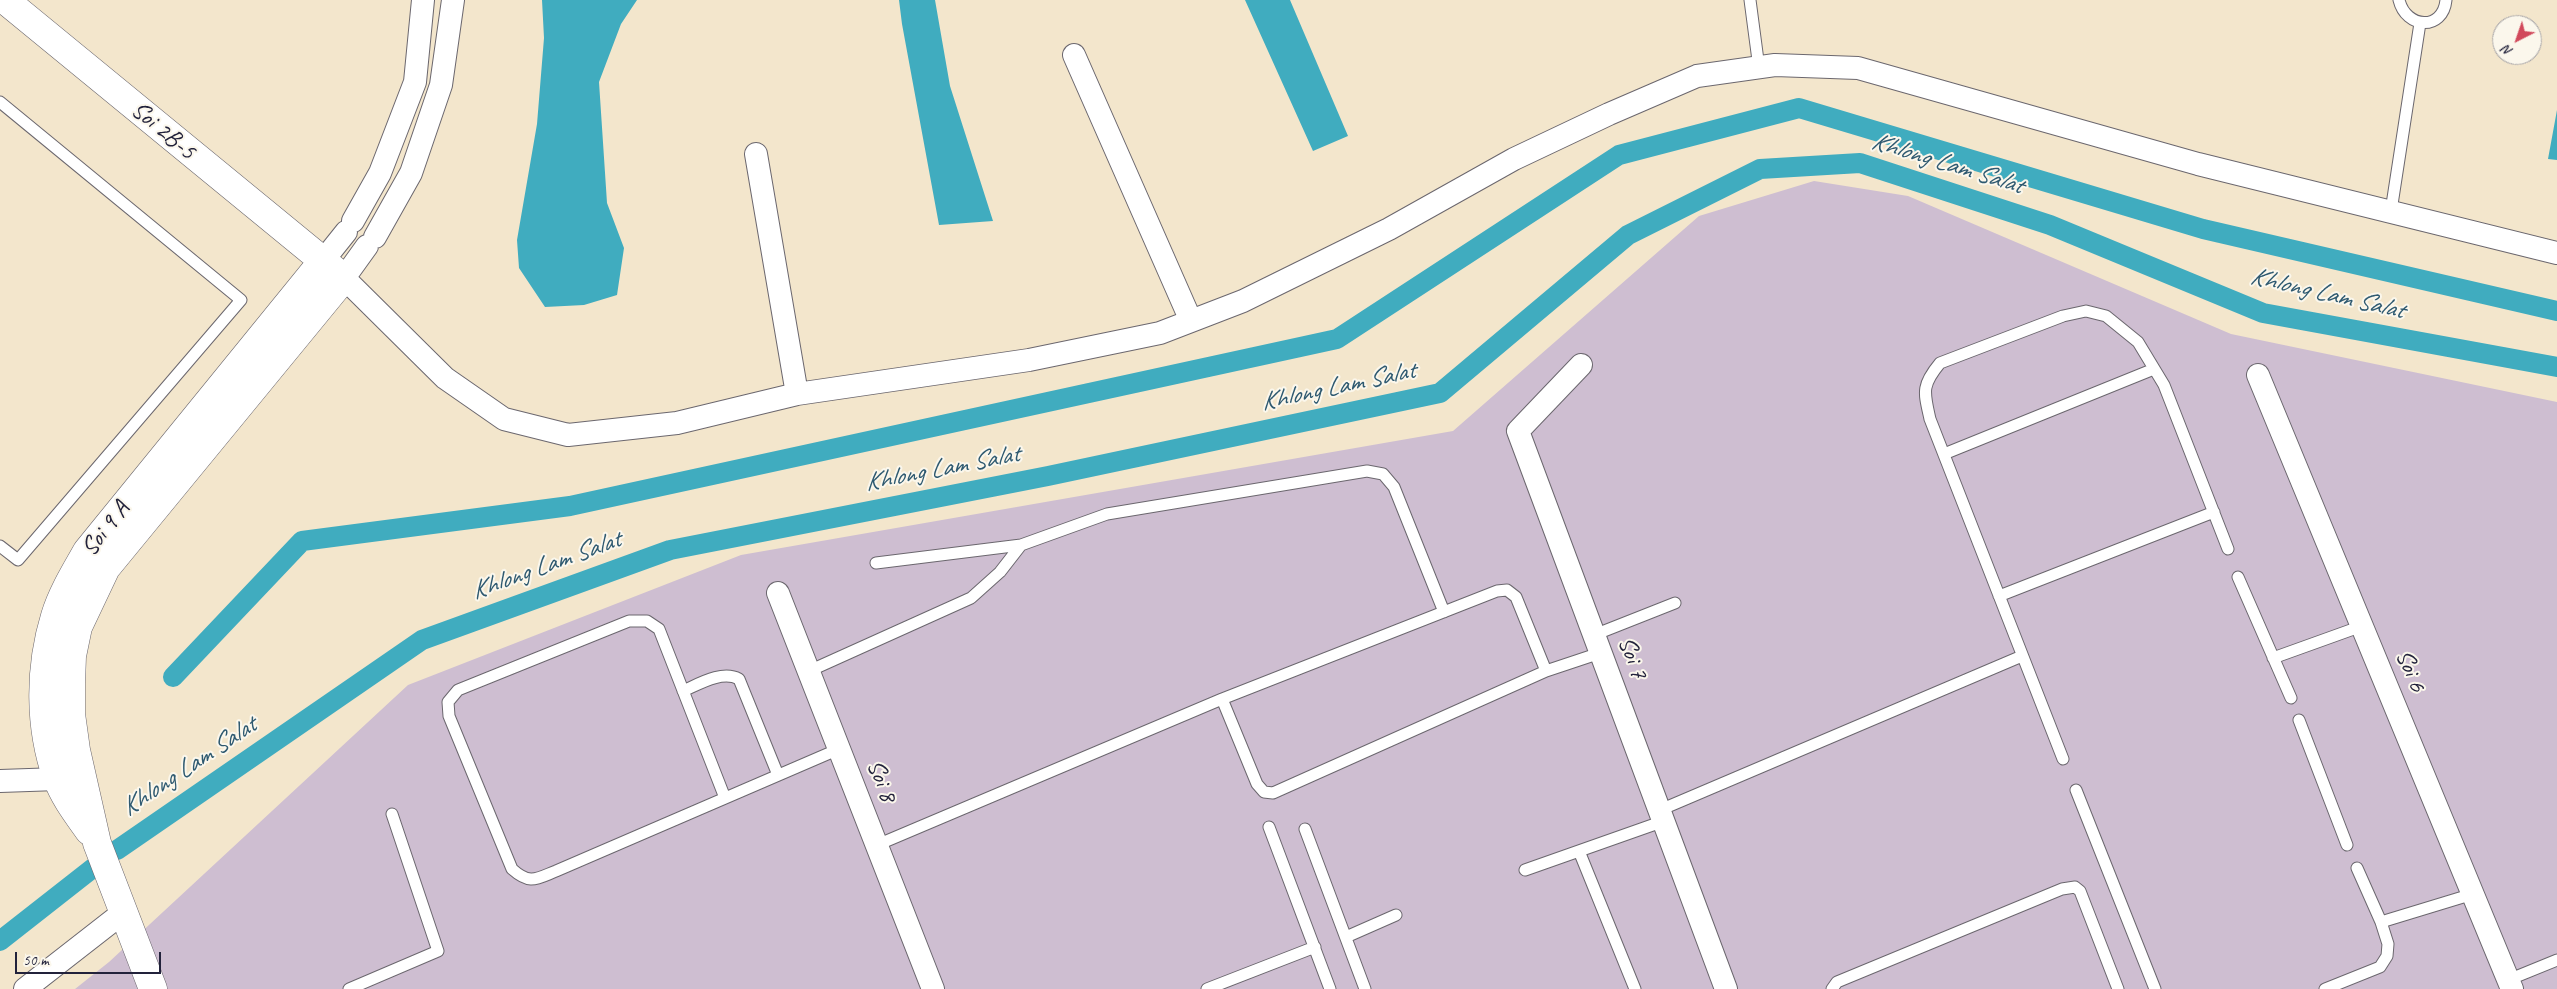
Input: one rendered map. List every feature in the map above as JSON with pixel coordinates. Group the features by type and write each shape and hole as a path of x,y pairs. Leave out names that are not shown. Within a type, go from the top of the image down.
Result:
{"street":[{"name":"Soi 2B-5","path":"5,0 322,262 344,278"},
{"path":"322,262 350,226 380,173 415,82 423,0"},
{"path":"453,0 441,85 411,173 371,242 344,278 445,378 504,419 568,435 677,422 797,394 1028,360 1160,333 1243,301 1380,234 1514,158 1609,114 1697,76 1775,65 1858,68 2198,164 2366,206 2391,210 2557,253"},
{"path":"1074,55 1191,321"},
{"path":"756,154 797,394"},
{"name":"Soi 9 A","path":"153,989 125,911 97,843 76,750 71,714 71,683 72,656 78,627 96,560 322,262"},
{"name":"Soi 9 A","path":"97,843 74,809 58,779 48,745 44,713 43,680 47,647 55,615 69,583 96,560 344,278"},
{"name":"Soi 7","path":"1581,365 1518,431 1726,989"},
{"name":"Soi 6","path":"2258,375 2510,985"},
{"name":"Soi 8","path":"778,593 933,989"},
{"path":"0,781 58,779"},
{"path":"25,989 125,911"}],"lane":[{"path":"1750,0 1759,68"},
{"path":"2399,0 2402,11 2410,19 2420,23 2430,22 2440,16 2446,7 2446,0"},
{"path":"2391,210 2420,23"},
{"path":"0,102 241,300 18,560 0,546"},
{"path":"2063,759 1930,419 1924,390 1929,377 1940,364 2063,316 2086,311 2106,316 2138,342 2164,385 2228,549"},
{"path":"1944,454 2154,369"},
{"path":"876,563 1021,545 1106,514 1367,471 1383,474 1394,487 1444,612"},
{"path":"1999,596 2214,512"},
{"path":"809,671 970,598 1000,572 1021,545"},
{"path":"2238,577 2291,698"},
{"path":"876,845 1222,699 1497,591 1507,590 1516,597 1546,671"},
{"path":"1222,699 1257,784 1264,792 1273,794 1546,671 1675,603"},
{"path":"725,798 659,629 647,621 629,621 458,690 448,702 450,716 512,869 523,879 534,880 556,871 839,749"},
{"path":"2273,658 2362,626"},
{"path":"1525,870 1579,851 1662,816 2022,656"},
{"path":"683,690 722,676 732,675 739,678 778,775"},
{"path":"2298,720 2347,845"},
{"path":"2076,790 2156,989"},
{"path":"349,989 438,951 392,814"},
{"path":"1269,827 1330,989"},
{"path":"1305,829 1365,989"},
{"path":"1579,851 1635,989"},
{"path":"2325,989 2380,967 2388,956 2388,944 2381,922 2357,868"},
{"path":"1832,989 1837,982 2062,889 2075,888 2080,891 2118,989"},
{"path":"2381,922 2473,894"},
{"path":"1346,937 1396,915"},
{"path":"1207,989 1315,947"},
{"path":"2510,985 2557,960"}],"shaded area":[{"path":"1814,181 1908,196 2231,334 2557,402 2557,989 75,989 109,962 408,685 741,555 1453,431 1699,216"}],"water":[{"path":"542,0 637,0 621,24 599,82 607,203 624,248 617,295 584,305 545,307 519,268 517,240 537,124 544,38"},
{"path":"899,0 935,0 950,86 993,221 939,225"},
{"path":"1245,0 1290,0 1348,136 1313,151"},
{"path":"2557,110 2557,160 2548,159"}],"waterway":[{"path":"173,677 302,541 570,506 1337,339 1619,155 1799,108 2203,229 2557,311"},
{"name":"Khlong Lam Salat","path":"117,850 422,640 670,550 1048,476 1440,393 1628,235 1760,169 1860,163 2050,225 2263,313 2557,367"},
{"name":"Khlong Lam Salat","path":"0,941 93,868"}]}
